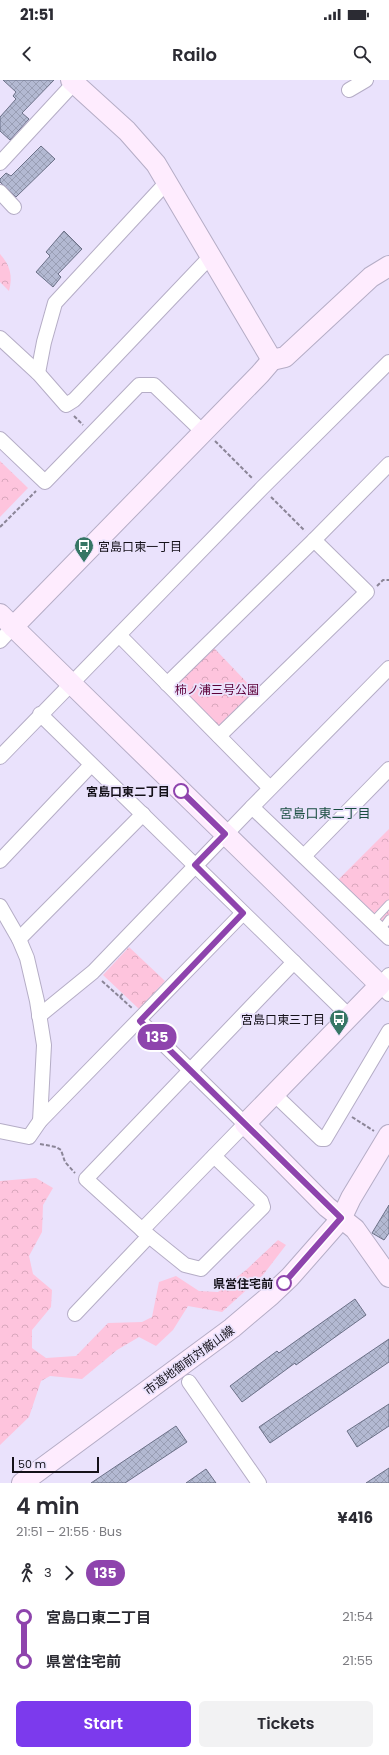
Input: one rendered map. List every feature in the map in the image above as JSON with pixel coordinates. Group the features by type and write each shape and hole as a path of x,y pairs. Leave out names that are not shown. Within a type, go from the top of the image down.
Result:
{"street":[{"path":"349,90 366,80"},
{"path":"0,163 72,81 135,139 156,164 272,360"},
{"path":"38,373 44,342 55,303 167,182"},
{"path":"0,192 14,207"},
{"path":"0,338 38,373 66,405 74,400 211,256"},
{"path":"75,1314 214,1156 350,1016 386,985 225,834 71,684 4,627 208,435 272,360 285,357 290,353 371,277 389,266"},
{"path":"0,757 40,714 120,636 262,488 389,362"},
{"path":"0,439 45,482 139,385 154,385 208,435"},
{"path":"167,684 389,464"},
{"path":"219,736 367,592 314,540"},
{"path":"120,636 270,788"},
{"path":"39,1016 93,972 225,834 389,668"},
{"path":"40,714 350,1016"},
{"path":"0,861 92,765"},
{"path":"304,856 389,769"},
{"path":"252,807 383,927"},
{"path":"19,939 143,814"},
{"path":"0,906 19,939 27,958 39,1016 44,1045 40,1121"},
{"path":"0,1131 29,1137 40,1121 243,913"},
{"path":"214,1156 262,1201 263,1207 201,1270 186,1265 146,1233 86,1179 294,962"},
{"path":"141,1019 245,1124 341,1218 355,1229 389,1276"},
{"path":"274,1094 320,1139 325,1139 389,1032"},
{"name":"市道地御前対厳山線","path":"22,1483 252,1312 290,1277 341,1218 386,1135"},
{"path":"189,1382 259,1483"}],"lane":[{"path":"383,927 376,918 389,904"}],"path":[{"path":"73,415 91,434"},
{"path":"208,435 253,479"},
{"path":"0,527 45,482"},
{"path":"272,498 300,526"},
{"path":"377,587 383,580 389,580"},
{"path":"93,972 141,1019"},
{"path":"120,997 123,993"},
{"path":"343,1111 386,1135"},
{"path":"29,1137 39,1144 56,1147 61,1150 65,1162 78,1177"}],"green space":[{"path":"0,254 10,271 11,280 9,291 0,282"},
{"path":"0,461 28,488 0,517"},
{"name":"柿ノ浦三号公園","path":"214,648 255,691 218,727 176,684"},
{"path":"389,829 389,933 336,882"},
{"path":"129,947 165,981 139,1009 103,975"},
{"path":"36,1178 53,1188 43,1205 42,1232 29,1256 33,1274 52,1290 51,1307 32,1330 32,1348 46,1358 76,1356 108,1323 142,1322 152,1317 159,1282 176,1276 199,1291 218,1292 246,1270 278,1240 286,1245 263,1275 222,1312 188,1306 173,1330 156,1346 139,1337 117,1350 82,1379 50,1376 41,1381 29,1417 0,1445 0,1181"}],"building":[{"path":"3,80 54,80 22,113 29,119 10,140 0,131 0,117 16,99 13,96 16,92"},
{"path":"41,146 55,159 16,197 0,182 0,179 6,173 11,176"},
{"path":"64,231 82,249 58,274 61,277 53,287 36,272 50,256 46,252"},
{"path":"389,1205 389,1233 384,1240 372,1233"},
{"path":"355,1299 366,1315 296,1365 295,1363 242,1402 230,1386 277,1351 279,1353"},
{"path":"389,1339 389,1362 270,1443 259,1427"},
{"path":"389,1404 389,1426 357,1447 347,1431"},
{"path":"176,1426 187,1442 125,1483 91,1483"},
{"path":"389,1468 389,1483 366,1483"},
{"path":"206,1469 216,1483 186,1483"}],"bus line":[{"name":"135","path":"181,791 225,834 195,865 243,913 140,1021 328,1207 341,1218 284,1283"}],"place":[{"name":"宮島口東一丁目","path":"84,563"},
{"name":"宮島口東二丁目","path":"181,791"},
{"name":"宮島口東三丁目","path":"339,1036"},
{"name":"県営住宅前","path":"284,1283"}],"district":[{"name":"宮島口東二丁目","path":"325,813"}]}
